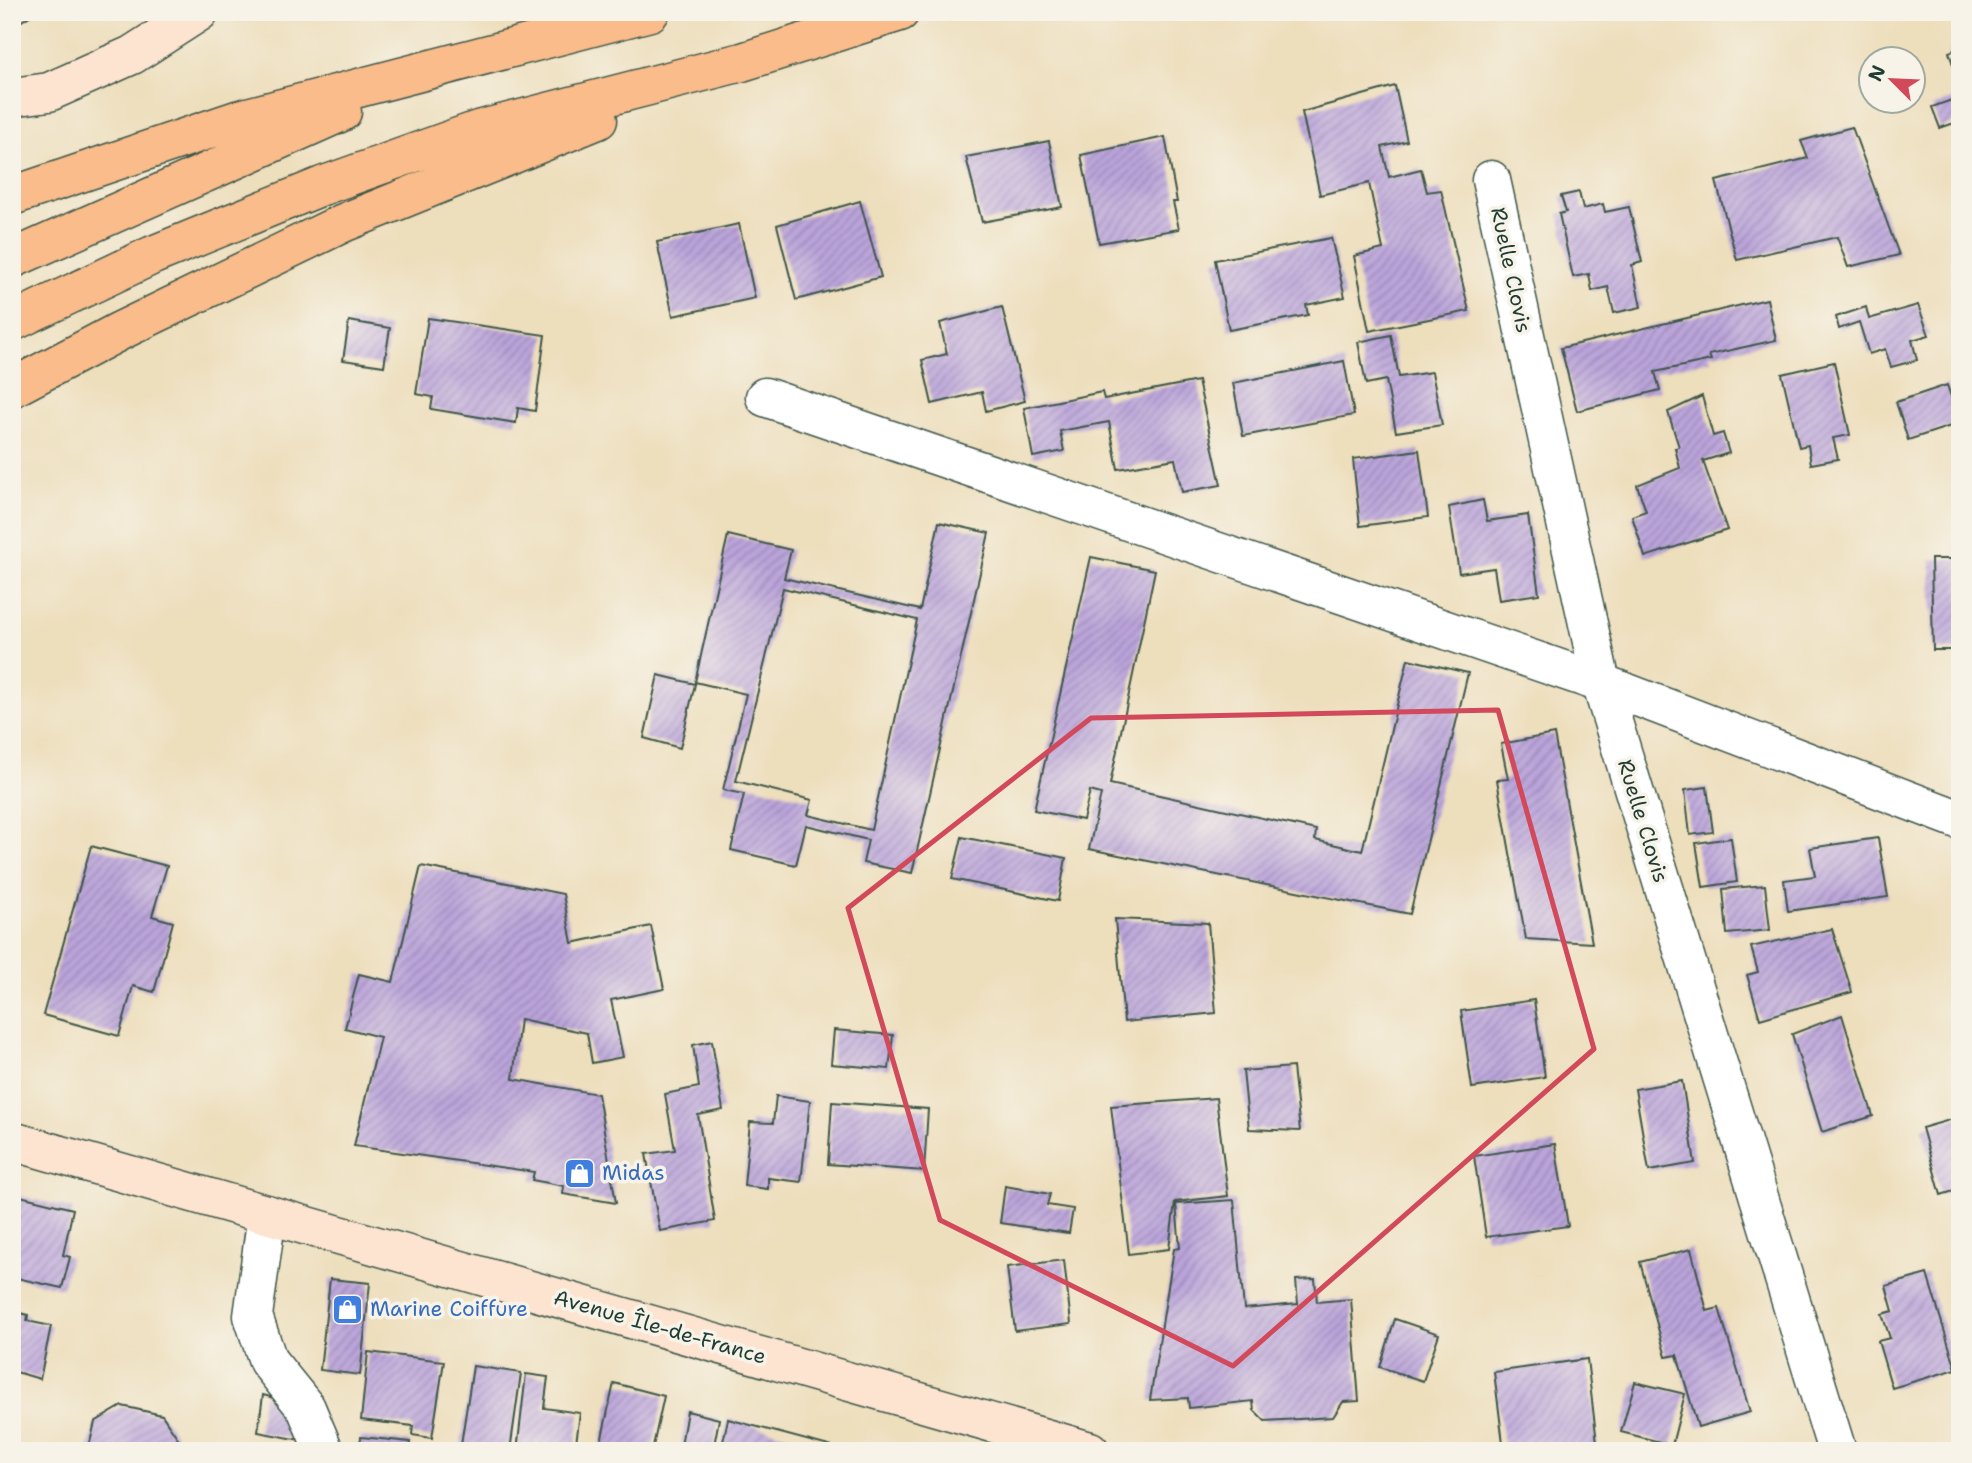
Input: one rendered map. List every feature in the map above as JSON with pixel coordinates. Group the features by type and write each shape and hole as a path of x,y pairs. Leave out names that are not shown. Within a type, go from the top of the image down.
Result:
{"highway":[{"path":"12,196 240,119 650,12"},
{"path":"12,322 153,255 322,186 478,130 743,62 900,12"},
{"path":"12,388 120,331 343,223 743,62"},
{"path":"12,259 436,69"}],"street":[{"path":"12,97 49,92 132,55 199,12"},
{"name":"Ruelle Clovis","path":"1491,180 1601,683 1837,1451"},
{"path":"765,397 1601,683 1960,820"},
{"name":"Avenue Île-de-France","path":"12,1141 1073,1448"},
{"path":"267,1214 253,1316 268,1361 306,1408 324,1451"}],"highlighted area":[{"path":"1498,710 1594,1049 1233,1366 940,1220 848,908 1091,718"}],"building":[{"path":"12,12 36,12 12,27"},
{"path":"1960,48 1960,83 1959,83 1949,52"},
{"path":"1395,86 1407,141 1382,147 1389,177 1421,169 1427,192 1441,190 1469,311 1369,331 1354,256 1383,249 1369,183 1320,195 1302,112"},
{"path":"1960,97 1960,121 1940,128 1932,107"},
{"path":"1852,127 1899,255 1848,267 1837,237 1737,260 1716,181 1808,158 1801,141"},
{"path":"1165,137 1179,229 1099,243 1081,155"},
{"path":"1049,141 1062,207 982,222 966,157"},
{"path":"1579,192 1583,209 1603,204 1605,212 1629,207 1642,262 1632,265 1641,307 1614,313 1608,287 1592,291 1589,274 1573,277 1559,214 1566,212 1561,196"},
{"path":"860,201 881,277 796,300 777,225"},
{"path":"739,224 755,298 673,316 657,242"},
{"path":"1331,238 1345,297 1306,305 1308,315 1229,330 1215,260"},
{"path":"1767,299 1776,340 1709,355 1711,360 1655,372 1660,390 1577,411 1561,348"},
{"path":"1918,305 1929,335 1912,340 1917,360 1891,367 1885,349 1869,354 1859,322 1839,329 1836,317 1866,307 1869,319"},
{"path":"1002,307 1025,401 986,411 982,392 932,404 922,360 947,354 940,323"},
{"path":"428,318 545,335 535,411 518,408 516,423 431,409 433,397 416,394"},
{"path":"349,321 390,328 384,366 343,360"},
{"path":"1391,335 1399,377 1432,372 1442,425 1396,432 1386,380 1366,384 1358,342"},
{"path":"1344,361 1354,415 1243,436 1233,383"},
{"path":"1834,362 1850,435 1833,438 1838,459 1811,464 1808,445 1799,447 1782,374"},
{"path":"1198,381 1221,485 1182,492 1175,459 1118,469 1109,422 1060,431 1064,451 1033,457 1024,408 1102,392 1104,399"},
{"path":"1947,385 1960,423 1908,440 1896,402"},
{"path":"1702,396 1713,436 1723,433 1729,453 1703,461 1727,530 1645,557 1632,516 1646,511 1637,485 1680,468 1675,448 1679,447 1668,412"},
{"path":"1419,450 1428,517 1360,526 1353,459"},
{"path":"1483,500 1487,521 1528,515 1539,594 1499,600 1494,568 1459,573 1449,507"},
{"path":"939,522 989,533 912,873 863,863 868,840 806,825 796,865 731,850 744,794 723,790 746,694 695,682 728,535 791,550 784,578 920,610","holes":["783,588 917,620 871,830 808,815 812,800 736,781"]},
{"path":"1091,557 1155,570 1110,784 1316,830 1315,840 1362,851 1408,659 1468,673 1410,914 1089,849 1101,794 1090,791 1083,820 1034,810"},
{"path":"1931,559 1960,559 1960,650 1933,650"},
{"path":"658,675 695,684 680,748 644,738"},
{"path":"1554,734 1592,943 1526,939 1510,853 1497,780 1508,779 1501,744"},
{"path":"1707,787 1713,832 1690,835 1685,790"},
{"path":"962,837 1066,858 1058,901 952,879"},
{"path":"1731,838 1737,882 1703,887 1696,843"},
{"path":"1878,838 1888,897 1788,911 1784,880 1815,876 1810,848"},
{"path":"91,846 167,866 152,916 173,922 154,992 133,986 119,1036 43,1015"},
{"path":"421,866 563,894 572,943 651,926 664,989 611,1000 623,1057 592,1063 587,1033 520,1019 513,1079 598,1094 616,1203 563,1194 564,1186 532,1180 534,1172 354,1146 380,1037 345,1028 359,974 393,982"},
{"path":"1765,885 1770,930 1727,934 1723,889"},
{"path":"1115,919 1208,923 1216,1013 1124,1022"},
{"path":"1832,929 1852,992 1760,1019 1747,975 1758,972 1751,947"},
{"path":"1534,1000 1545,1077 1472,1088 1461,1011"},
{"path":"1842,1015 1873,1116 1822,1132 1792,1034"},
{"path":"834,1030 893,1035 889,1069 831,1064"},
{"path":"712,1041 723,1110 698,1115 715,1221 660,1231 646,1154 675,1150 665,1094 699,1087 693,1045"},
{"path":"1293,1067 1300,1131 1249,1129 1243,1071"},
{"path":"1682,1081 1695,1163 1649,1171 1635,1089"},
{"path":"776,1096 810,1101 801,1182 768,1178 768,1189 744,1186 750,1122 773,1123"},
{"path":"1216,1098 1228,1196 1175,1202 1169,1249 1129,1254 1111,1106"},
{"path":"832,1102 928,1109 924,1171 828,1164"},
{"path":"1960,1117 1960,1189 1941,1195 1922,1128"},
{"path":"1555,1144 1568,1226 1486,1237 1474,1156"},
{"path":"1005,1186 1050,1194 1047,1205 1073,1209 1069,1233 1000,1223"},
{"path":"12,1194 73,1209 63,1255 70,1257 62,1288 12,1277"},
{"path":"1234,1200 1244,1309 1298,1304 1296,1280 1315,1279 1317,1302 1351,1299 1359,1401 1343,1402 1333,1417 1265,1421 1254,1410 1253,1401 1189,1408 1188,1398 1150,1400 1174,1249 1180,1248 1176,1204"},
{"path":"1691,1249 1707,1311 1719,1308 1750,1412 1698,1427 1677,1355 1666,1357 1640,1262"},
{"path":"1064,1260 1071,1324 1015,1331 1007,1267"},
{"path":"1927,1274 1956,1369 1892,1388 1878,1341 1890,1338 1882,1314 1893,1311 1886,1286"},
{"name":"Marine Coiffure","path":"330,1279 370,1283 360,1375 320,1370"},
{"path":"12,1311 28,1315 27,1321 51,1326 40,1379 16,1372 12,1382"},
{"path":"1395,1319 1439,1334 1423,1381 1380,1367"},
{"path":"368,1352 444,1361 432,1438 412,1435 413,1426 361,1420"},
{"path":"1587,1359 1598,1451 1504,1451 1494,1372"},
{"path":"473,1366 521,1373 510,1451 460,1451"},
{"path":"526,1374 548,1377 544,1408 580,1413 575,1451 517,1451"},
{"path":"1635,1382 1685,1394 1672,1445 1621,1432"},
{"path":"614,1383 664,1396 652,1451 599,1451"},
{"path":"263,1395 282,1400 300,1440 258,1432"},
{"path":"122,1406 162,1415 179,1440 176,1451 88,1451 95,1422"},
{"path":"687,1411 719,1419 713,1451 680,1451"},
{"path":"728,1419 844,1450 844,1451 721,1451"},
{"path":"361,1437 410,1442 409,1451 359,1451"}],"place":[{"name":"Midas","path":"579,1173"},
{"name":"Marine Coiffure","path":"347,1309"}]}
